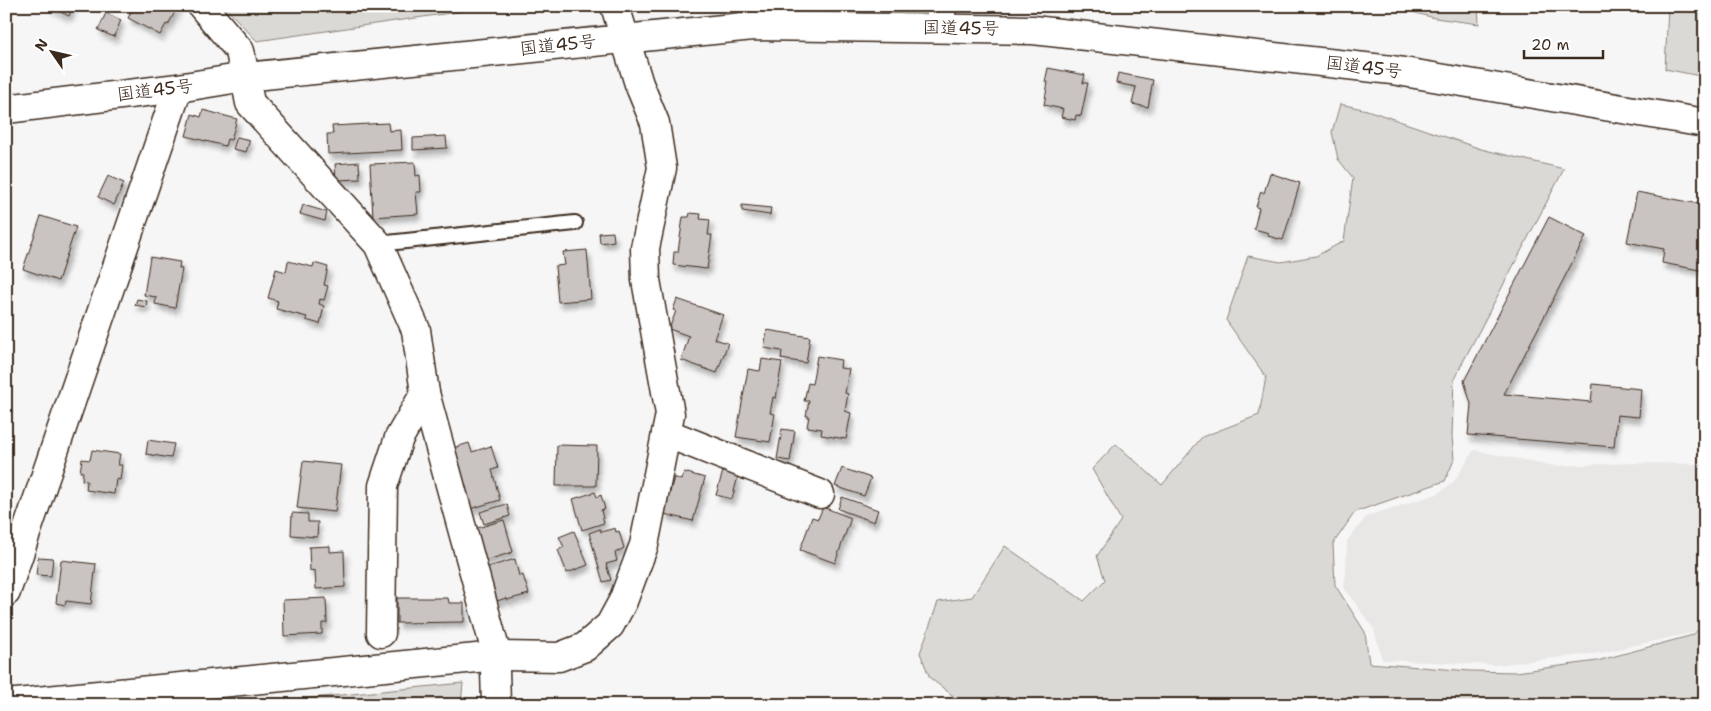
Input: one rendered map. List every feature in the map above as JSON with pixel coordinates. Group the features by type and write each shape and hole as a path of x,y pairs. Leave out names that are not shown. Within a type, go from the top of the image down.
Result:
{"main road":[{"path":"202,6 240,51 250,103 378,244 416,330 425,393 496,663 496,705"},
{"path":"6,704 496,663 559,656 585,647 610,625 623,601 644,545 670,414 646,280 645,248 662,168 655,124 639,84 615,6"},
{"name":"国道45号","path":"6,109 178,88 245,77 625,38 753,26 941,17 1032,30 1392,70 1705,123"},
{"path":"6,592 178,88"},
{"path":"382,633 383,486 400,438 425,393"},
{"path":"666,433 820,494"}],"lane":[{"path":"378,244 575,223"}],"shaded area":[{"path":"224,6 499,6 257,41"},
{"path":"1388,6 1478,6 1479,24 1435,18"},
{"path":"1668,6 1705,6 1705,77 1665,69"},
{"path":"1340,104 1367,110 1481,149 1564,169 1454,379 1452,436 1454,460 1445,481 1355,512 1333,544 1335,585 1365,632 1369,663 1470,671 1516,672 1597,661 1693,635 1705,622 1705,705 965,705 930,678 920,653 938,602 972,597 1005,546 1084,601 1105,580 1097,556 1121,520 1092,469 1116,444 1162,485 1202,437 1259,415 1266,377 1226,320 1248,256 1281,262 1316,256 1344,241 1353,178 1338,159 1332,132"},
{"path":"1474,450 1555,466 1630,463 1705,464 1705,630 1600,653 1495,665 1382,660 1374,629 1344,588 1347,541 1367,516 1437,494 1453,483"},
{"path":"463,683 461,705 241,705"}],"building":[{"path":"48,6 73,6 69,16"},
{"path":"134,6 178,6 168,25 166,24 160,35 128,18"},
{"path":"106,13 121,20 114,37 98,30"},
{"path":"1048,68 1085,75 1083,83 1088,83 1081,116 1076,115 1075,120 1061,117 1063,109 1044,105 1048,82 1045,82"},
{"path":"1118,73 1153,80 1148,107 1132,104 1136,87 1116,83"},
{"path":"203,110 237,119 231,140 227,139 225,146 186,136 192,114 201,117"},
{"path":"388,123 389,131 401,130 402,150 328,154 327,134 333,134 332,126"},
{"path":"446,136 447,148 413,150 413,138"},
{"path":"237,137 250,140 246,152 233,149"},
{"path":"359,162 360,179 336,180 335,164"},
{"path":"415,162 416,176 420,175 421,192 416,192 418,214 373,217 370,164"},
{"path":"1270,173 1300,183 1283,240 1268,236 1269,233 1254,229 1259,208 1256,207 1261,191 1264,193"},
{"path":"108,176 124,183 114,205 98,197"},
{"path":"1637,192 1705,205 1705,271 1662,263 1664,249 1627,242"},
{"path":"303,205 327,212 325,221 300,214"},
{"path":"742,205 771,208 770,215 742,211"},
{"path":"690,213 701,214 700,219 710,220 708,235 712,235 707,269 673,265 674,252 678,252 683,217 689,217"},
{"path":"41,216 76,227 58,281 23,269"},
{"path":"1549,217 1586,236 1504,394 1591,402 1593,384 1641,389 1639,417 1617,415 1614,447 1468,435 1471,404 1464,381"},
{"path":"613,232 614,241 600,243 599,233"},
{"path":"587,250 591,299 558,302 555,266 565,265 563,252"},
{"path":"150,257 180,262 179,268 182,269 175,308 155,304 156,297 144,295"},
{"path":"288,261 313,267 314,263 328,267 324,285 328,286 324,300 320,299 319,304 324,306 320,324 306,320 307,317 276,309 278,301 268,298 276,269 286,272"},
{"path":"137,299 147,301 146,307 135,305"},
{"path":"677,299 723,315 714,339 728,343 717,373 681,360 689,336 669,329 676,311 673,310"},
{"path":"767,330 810,337 806,363 781,359 782,351 764,348"},
{"path":"817,356 841,360 840,368 849,369 845,393 848,394 845,411 851,413 846,439 821,435 822,429 807,427 809,416 806,416 809,401 804,401 808,383 812,384"},
{"path":"762,359 782,362 776,398 773,397 770,413 775,414 770,442 736,437 748,369 760,371"},
{"path":"782,429 795,431 790,461 777,459"},
{"path":"148,440 174,444 171,458 146,454"},
{"path":"469,443 472,452 491,446 498,468 492,470 500,500 470,509 453,448"},
{"path":"557,445 597,446 596,486 556,486"},
{"path":"92,450 120,454 118,465 122,465 120,480 116,479 114,494 86,490 87,481 82,480 83,472 80,472 82,459 90,460"},
{"path":"303,461 341,465 335,512 297,508"},
{"path":"842,468 871,478 864,496 835,486"},
{"path":"723,471 738,476 732,499 716,495"},
{"path":"684,472 705,478 693,521 664,514 674,477 681,480"},
{"path":"595,492 597,497 601,495 605,509 601,510 604,523 582,530 573,499"},
{"path":"842,497 878,510 874,522 838,509"},
{"path":"507,504 510,516 484,524 480,512"},
{"path":"823,507 851,518 835,563 800,550 812,517 818,519"},
{"path":"292,513 308,514 308,522 318,522 317,537 291,535"},
{"path":"504,520 513,552 484,561 474,529"},
{"path":"615,528 616,532 619,531 624,548 615,553 617,561 606,564 611,580 603,582 589,533 600,529 601,532"},
{"path":"574,531 588,565 567,573 558,550 564,547 559,537"},
{"path":"330,546 330,552 344,551 345,587 316,589 315,570 310,571 309,547"},
{"path":"38,557 53,558 51,576 36,575"},
{"path":"515,559 519,576 523,575 529,594 494,602 485,568"},
{"path":"61,560 96,564 91,604 66,601 65,605 56,603"},
{"path":"326,598 327,623 322,623 322,634 284,636 283,600"},
{"path":"397,598 448,598 449,603 464,603 464,622 397,623"}]}
